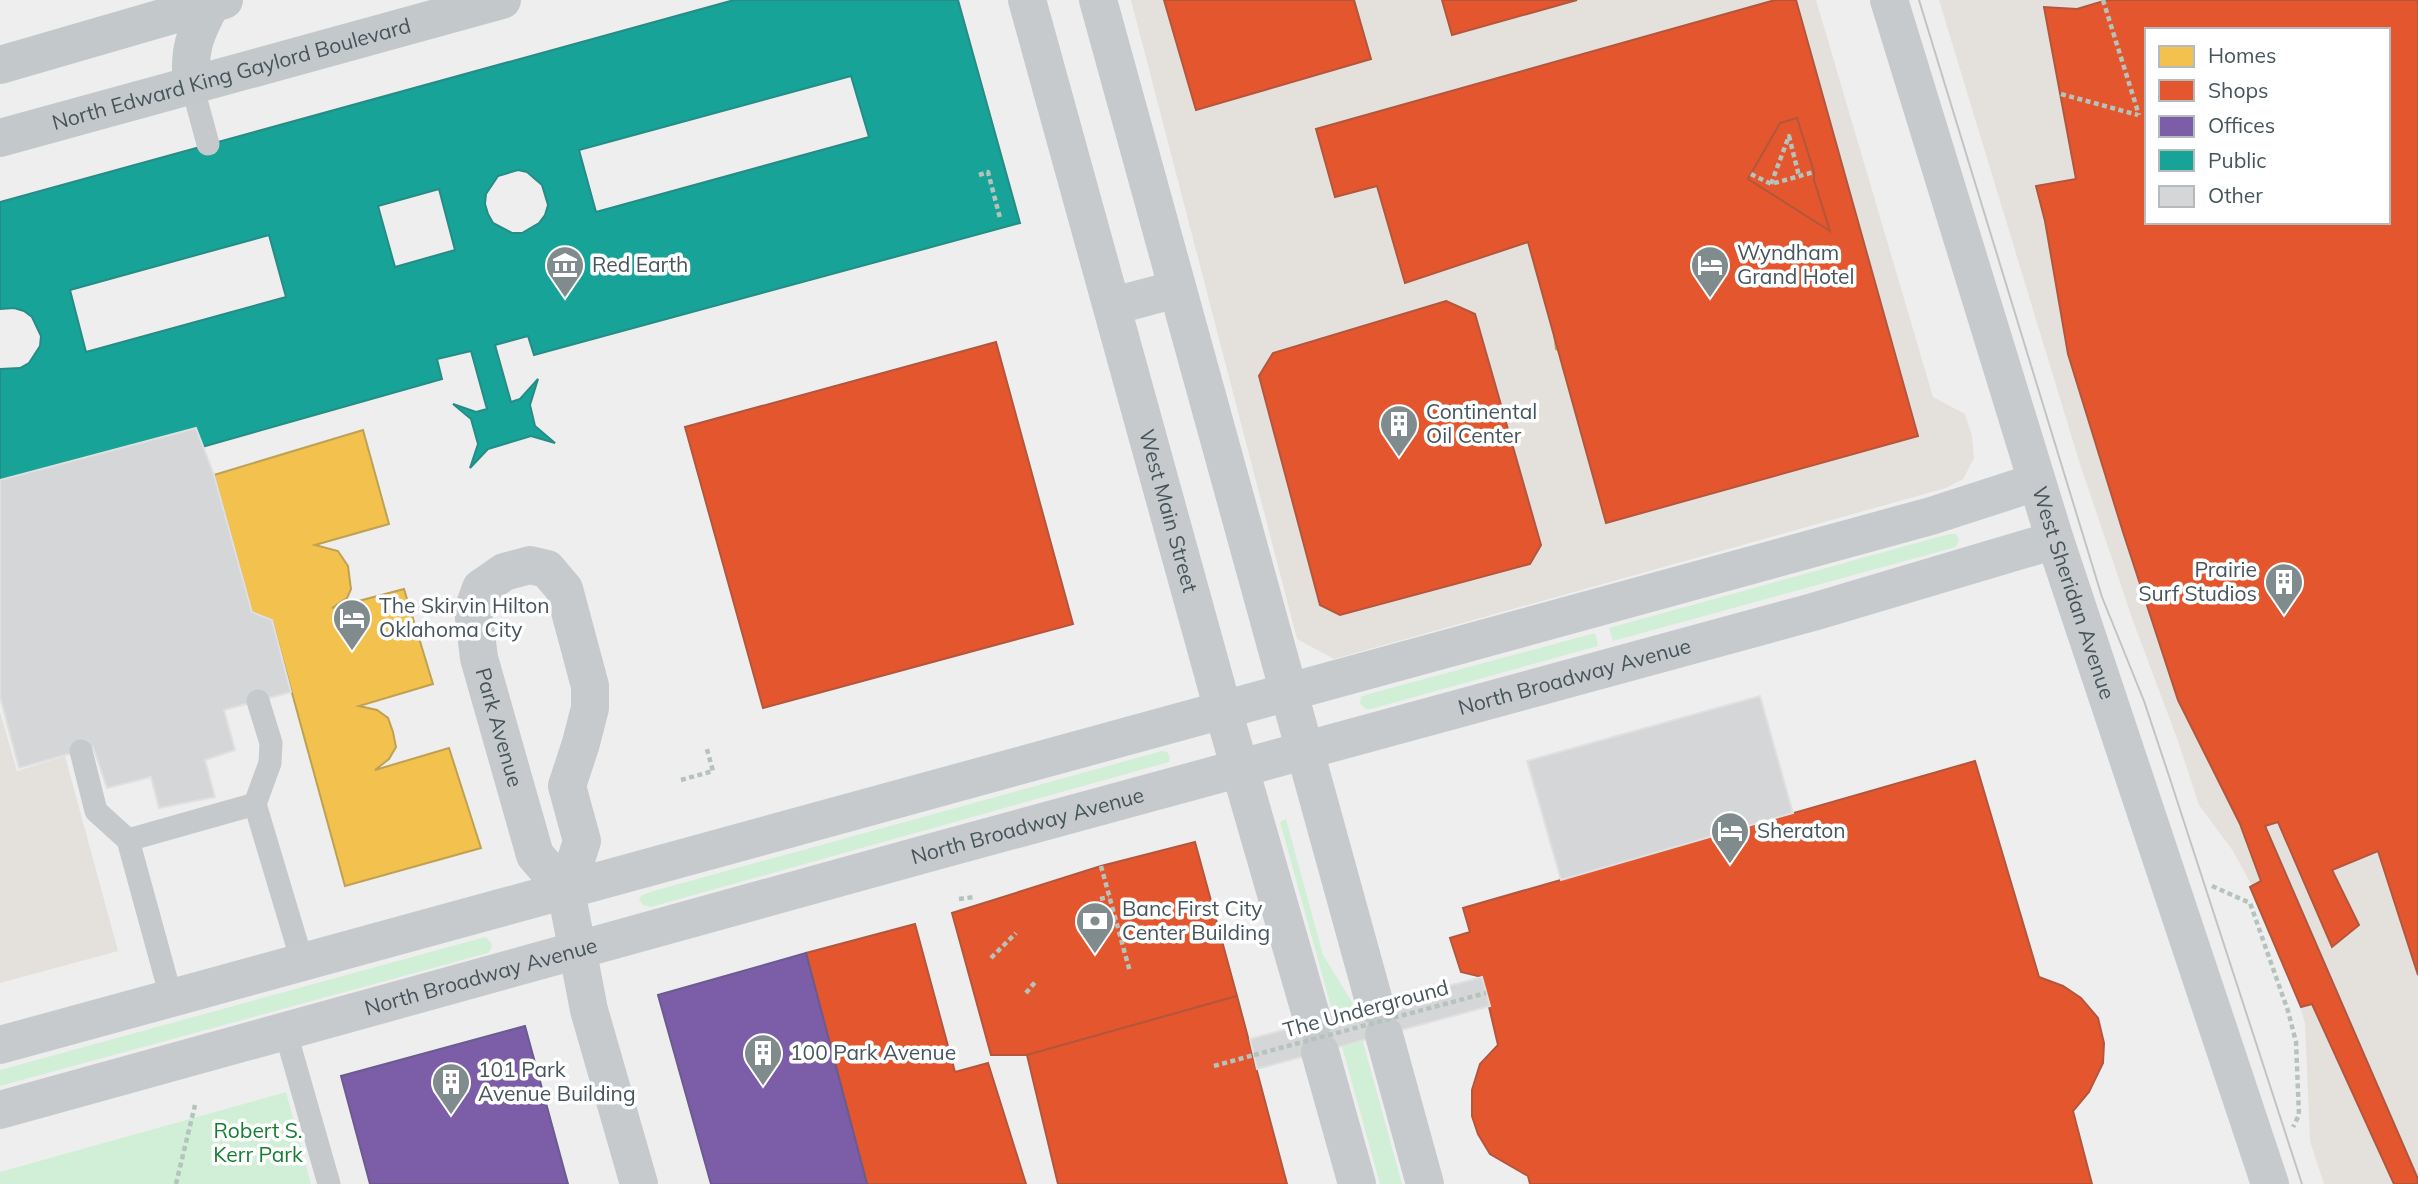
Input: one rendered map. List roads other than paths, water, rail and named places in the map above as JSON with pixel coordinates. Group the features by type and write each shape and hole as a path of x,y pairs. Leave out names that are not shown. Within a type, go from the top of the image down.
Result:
{"main road":[{"name":"North Edward King Gaylord Boulevard","path":"0,138 502,0"},
{"path":"192,85 190,71 194,37 218,2"},
{"path":"0,65 218,2"}],"street":[{"name":"West Main Street","path":"1027,0 1357,1184"},
{"path":"1098,0 1425,1184"},
{"name":"West Sheridan Avenue","path":"1889,0 2036,482 2270,1184"},
{"path":"1113,306 1177,289"},
{"path":"0,1045 1931,516 2036,482"},
{"name":"North Broadway Avenue","path":"0,1110 1825,608 2055,540"},
{"name":"Park Avenue","path":"566,891 535,855 479,658 473,610 481,588 504,572 530,565 547,569 564,589 590,686 590,708 567,786 582,841 566,891 589,1010 639,1184"}],"lane":[{"path":"192,85 208,144"},
{"path":"258,701 271,743 270,763 255,804 302,961"},
{"path":"81,751 96,811 128,840 171,997"},
{"path":"128,840 255,804"},
{"path":"285,1030 329,1184"}],"tram line":[{"path":"1919,0 2102,597 2144,701 2302,1184"}],"place":[{"name":"Red Earth","path":"565,299"},
{"name":"Wyndham Grand Hotel","path":"1710,299"},
{"name":"Continental Oil Center","path":"1399,458"},
{"name":"Prairie Surf Studios","path":"2284,616"},
{"name":"The Skirvin Hilton Oklahoma City","path":"352,652"},
{"name":"Sheraton","path":"1730,865"},
{"name":"Banc First City Center Building","path":"1095,955"},
{"name":"100 Park Avenue","path":"763,1087"},
{"name":"101 Park Avenue Building","path":"451,1116"}],"park label":[{"name":"Robert S. Kerr Park","path":"258,1143"}]}
